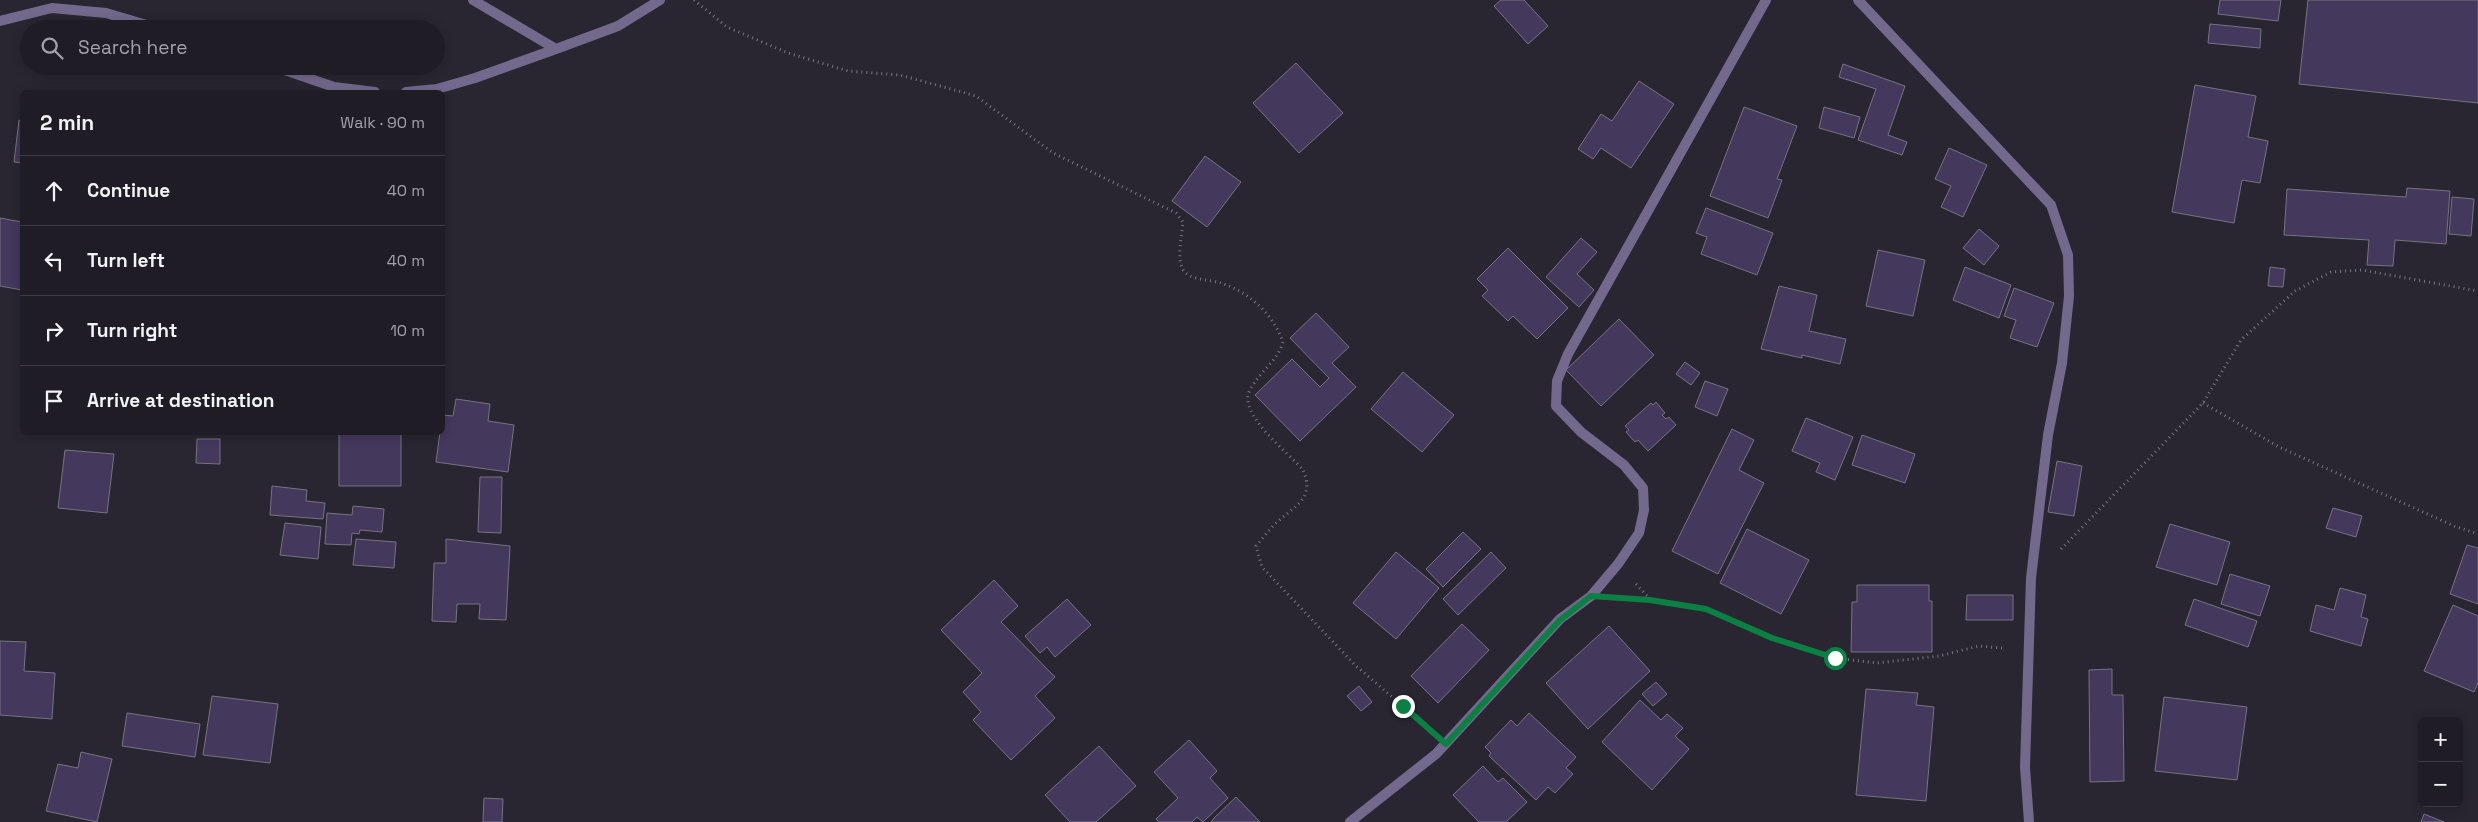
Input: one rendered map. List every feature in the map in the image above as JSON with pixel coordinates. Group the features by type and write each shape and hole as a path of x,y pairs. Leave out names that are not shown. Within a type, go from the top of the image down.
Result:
{"street":[{"path":"473,0 556,49"},
{"path":"427,90 437,89 475,78 618,26 660,0"},
{"path":"1350,822 1436,754 1560,620 1591,596 1618,564 1639,533 1644,510 1642,488 1624,464 1581,432 1556,406 1557,381 1568,354 1766,0"},
{"path":"1858,0 2050,205 2068,255 2069,296 2063,354 2048,435 2031,578 2025,767 2029,822"},
{"path":"0,21 52,8 106,13 130,20"},
{"path":"299,75 334,87 359,90"}],"path":[{"path":"694,0 728,26 788,53 848,71 900,75 976,96 1053,153 1176,213 1183,222 1182,267 1187,274 1221,283 1242,293 1263,308 1283,342 1276,358 1249,391 1248,407 1254,420 1303,470 1308,480 1308,492 1299,505 1274,525 1256,546 1262,567 1355,664 1446,744"},
{"path":"2031,578 2203,403 2241,340 2295,291 2332,272 2362,270 2478,290"},
{"path":"2203,403 2280,447 2454,526 2478,534"},
{"path":"1591,596 1650,600 1706,609 1772,638 1835,658 1877,663 1939,656 1979,646 2028,651"}],"building":[{"path":"1501,0 1524,0 1548,26 1528,44 1494,6"},
{"path":"2220,0 2281,0 2278,21 2218,14"},
{"path":"2308,0 2478,0 2478,103 2299,84"},
{"path":"2210,24 2261,29 2260,48 2208,43"},
{"path":"1296,63 1343,113 1299,153 1253,103"},
{"path":"1843,64 1905,86 1888,135 1907,142 1902,155 1858,140 1876,89 1839,77"},
{"path":"1639,81 1674,104 1631,168 1601,148 1593,159 1578,149 1601,114 1612,121"},
{"path":"2195,85 2256,96 2248,137 2268,141 2260,183 2242,180 2234,223 2172,212"},
{"path":"1744,107 1797,126 1777,179 1782,180 1768,218 1710,196"},
{"path":"1824,107 1860,117 1854,138 1819,128"},
{"path":"19,120 20,163 14,162"},
{"path":"1949,148 1987,165 1963,217 1941,207 1951,186 1935,179"},
{"path":"1205,156 1241,182 1207,227 1172,201"},
{"path":"2407,188 2450,191 2446,244 2395,240 2393,266 2367,265 2369,240 2284,235 2287,189 2406,197"},
{"path":"2452,197 2474,199 2471,236 2449,234"},
{"path":"1706,208 1773,233 1757,275 1701,254 1707,237 1696,233"},
{"path":"0,218 20,222 20,290 0,286"},
{"path":"1979,229 1999,246 1984,265 1963,248"},
{"path":"1581,238 1597,252 1577,274 1594,290 1579,307 1546,277"},
{"path":"1508,248 1568,308 1537,339 1513,316 1508,321 1482,296 1488,290 1477,279"},
{"path":"1878,250 1925,260 1913,316 1866,306"},
{"path":"1965,267 2011,285 1999,318 1953,300"},
{"path":"2270,267 2285,269 2283,287 2268,286"},
{"path":"1779,286 1817,295 1809,331 1846,339 1840,364 1802,355 1802,358 1761,349"},
{"path":"2014,288 2054,303 2037,347 2010,338 2016,320 2004,316"},
{"path":"1316,313 1349,347 1332,363 1356,387 1300,441 1255,395 1292,359 1320,387 1329,378 1290,338"},
{"path":"1619,319 1654,355 1601,406 1566,370"},
{"path":"1685,362 1700,373 1691,385 1676,374"},
{"path":"1403,372 1454,415 1422,452 1371,409"},
{"path":"1705,381 1728,389 1717,416 1695,407"},
{"path":"456,399 490,404 488,421 514,425 508,472 436,462 440,435 445,435 445,415 453,416"},
{"path":"1656,402 1665,413 1662,415 1666,419 1669,417 1676,425 1648,451 1638,440 1635,442 1626,432 1629,430 1625,426 1651,403 1653,405"},
{"path":"1806,418 1853,437 1835,480 1816,472 1820,463 1792,451"},
{"path":"1732,429 1754,440 1739,470 1764,483 1718,574 1672,551"},
{"path":"339,435 401,435 401,486 339,486"},
{"path":"1862,435 1915,454 1905,483 1852,465"},
{"path":"197,439 220,439 220,464 196,463"},
{"path":"65,450 114,454 107,513 58,508"},
{"path":"2057,461 2082,466 2074,516 2048,512"},
{"path":"480,477 502,477 501,533 478,532"},
{"path":"272,486 307,490 306,501 325,503 323,519 270,515"},
{"path":"353,506 384,509 382,532 360,530 359,534 352,533 351,545 325,544 327,513 352,515"},
{"path":"2333,508 2362,516 2356,537 2326,528"},
{"path":"285,523 321,527 318,559 280,555"},
{"path":"2170,524 2230,542 2217,585 2156,567"},
{"path":"1747,529 1809,560 1781,614 1720,583"},
{"path":"1463,532 1481,549 1443,587 1426,569"},
{"path":"356,539 396,542 394,568 353,565"},
{"path":"446,539 510,546 506,620 479,619 480,604 457,604 456,622 432,621 434,563 446,563"},
{"path":"2467,545 2478,548 2478,604 2450,594"},
{"path":"1396,552 1439,588 1396,639 1353,603"},
{"path":"1491,552 1506,568 1458,615 1443,599"},
{"path":"2230,574 2270,586 2260,616 2221,604"},
{"path":"994,580 1018,606 1001,622 1055,677 1035,696 1055,718 1011,760 973,720 981,712 963,692 982,673 941,630"},
{"path":"1857,585 1929,585 1929,601 1932,601 1932,652 1851,652 1852,602 1857,602"},
{"path":"2340,588 2366,595 2361,617 2368,619 2361,646 2310,631 2316,605 2334,610"},
{"path":"1967,595 2013,595 2013,620 1966,620"},
{"path":"1067,599 1091,625 1055,657 1047,647 1040,653 1025,636"},
{"path":"2194,599 2257,621 2248,647 2185,625"},
{"path":"2453,605 2478,616 2478,683 2474,692 2424,671"},
{"path":"1462,624 1489,650 1438,703 1411,676"},
{"path":"1609,626 1650,671 1588,729 1546,683"},
{"path":"0,641 26,642 24,671 55,673 52,719 0,715"},
{"path":"2112,669 2112,695 2123,695 2124,781 2090,782 2089,670"},
{"path":"1656,682 1667,694 1653,706 1642,694"},
{"path":"1359,686 1372,702 1361,711 1347,696"},
{"path":"1866,689 1918,693 1916,705 1934,707 1926,801 1856,795"},
{"path":"212,696 278,704 270,763 203,755"},
{"path":"2164,697 2247,707 2237,780 2155,771"},
{"path":"1640,700 1661,720 1667,714 1683,728 1675,736 1689,749 1652,790 1602,742"},
{"path":"127,713 200,724 195,757 122,746"},
{"path":"1529,713 1576,757 1566,768 1573,774 1555,793 1548,787 1536,800 1489,756 1491,753 1485,747 1511,720 1517,726"},
{"path":"1189,740 1217,771 1210,778 1228,798 1203,822 1197,817 1192,822 1159,822 1156,819 1178,798 1154,772"},
{"path":"1099,746 1136,786 1096,822 1070,822 1045,795"},
{"path":"81,752 112,759 97,822 46,811 58,764 78,768"},
{"path":"1483,766 1498,782 1503,778 1527,802 1506,822 1479,822 1453,795"},
{"path":"1236,797 1260,822 1211,822 1214,818"},
{"path":"484,798 503,799 502,822 483,822"},
{"path":"2424,814 2444,822 2421,822"}],"route":[{"path":"1403,706 1446,744 1560,620 1591,596 1650,600 1706,609 1772,638 1835,658"}]}
